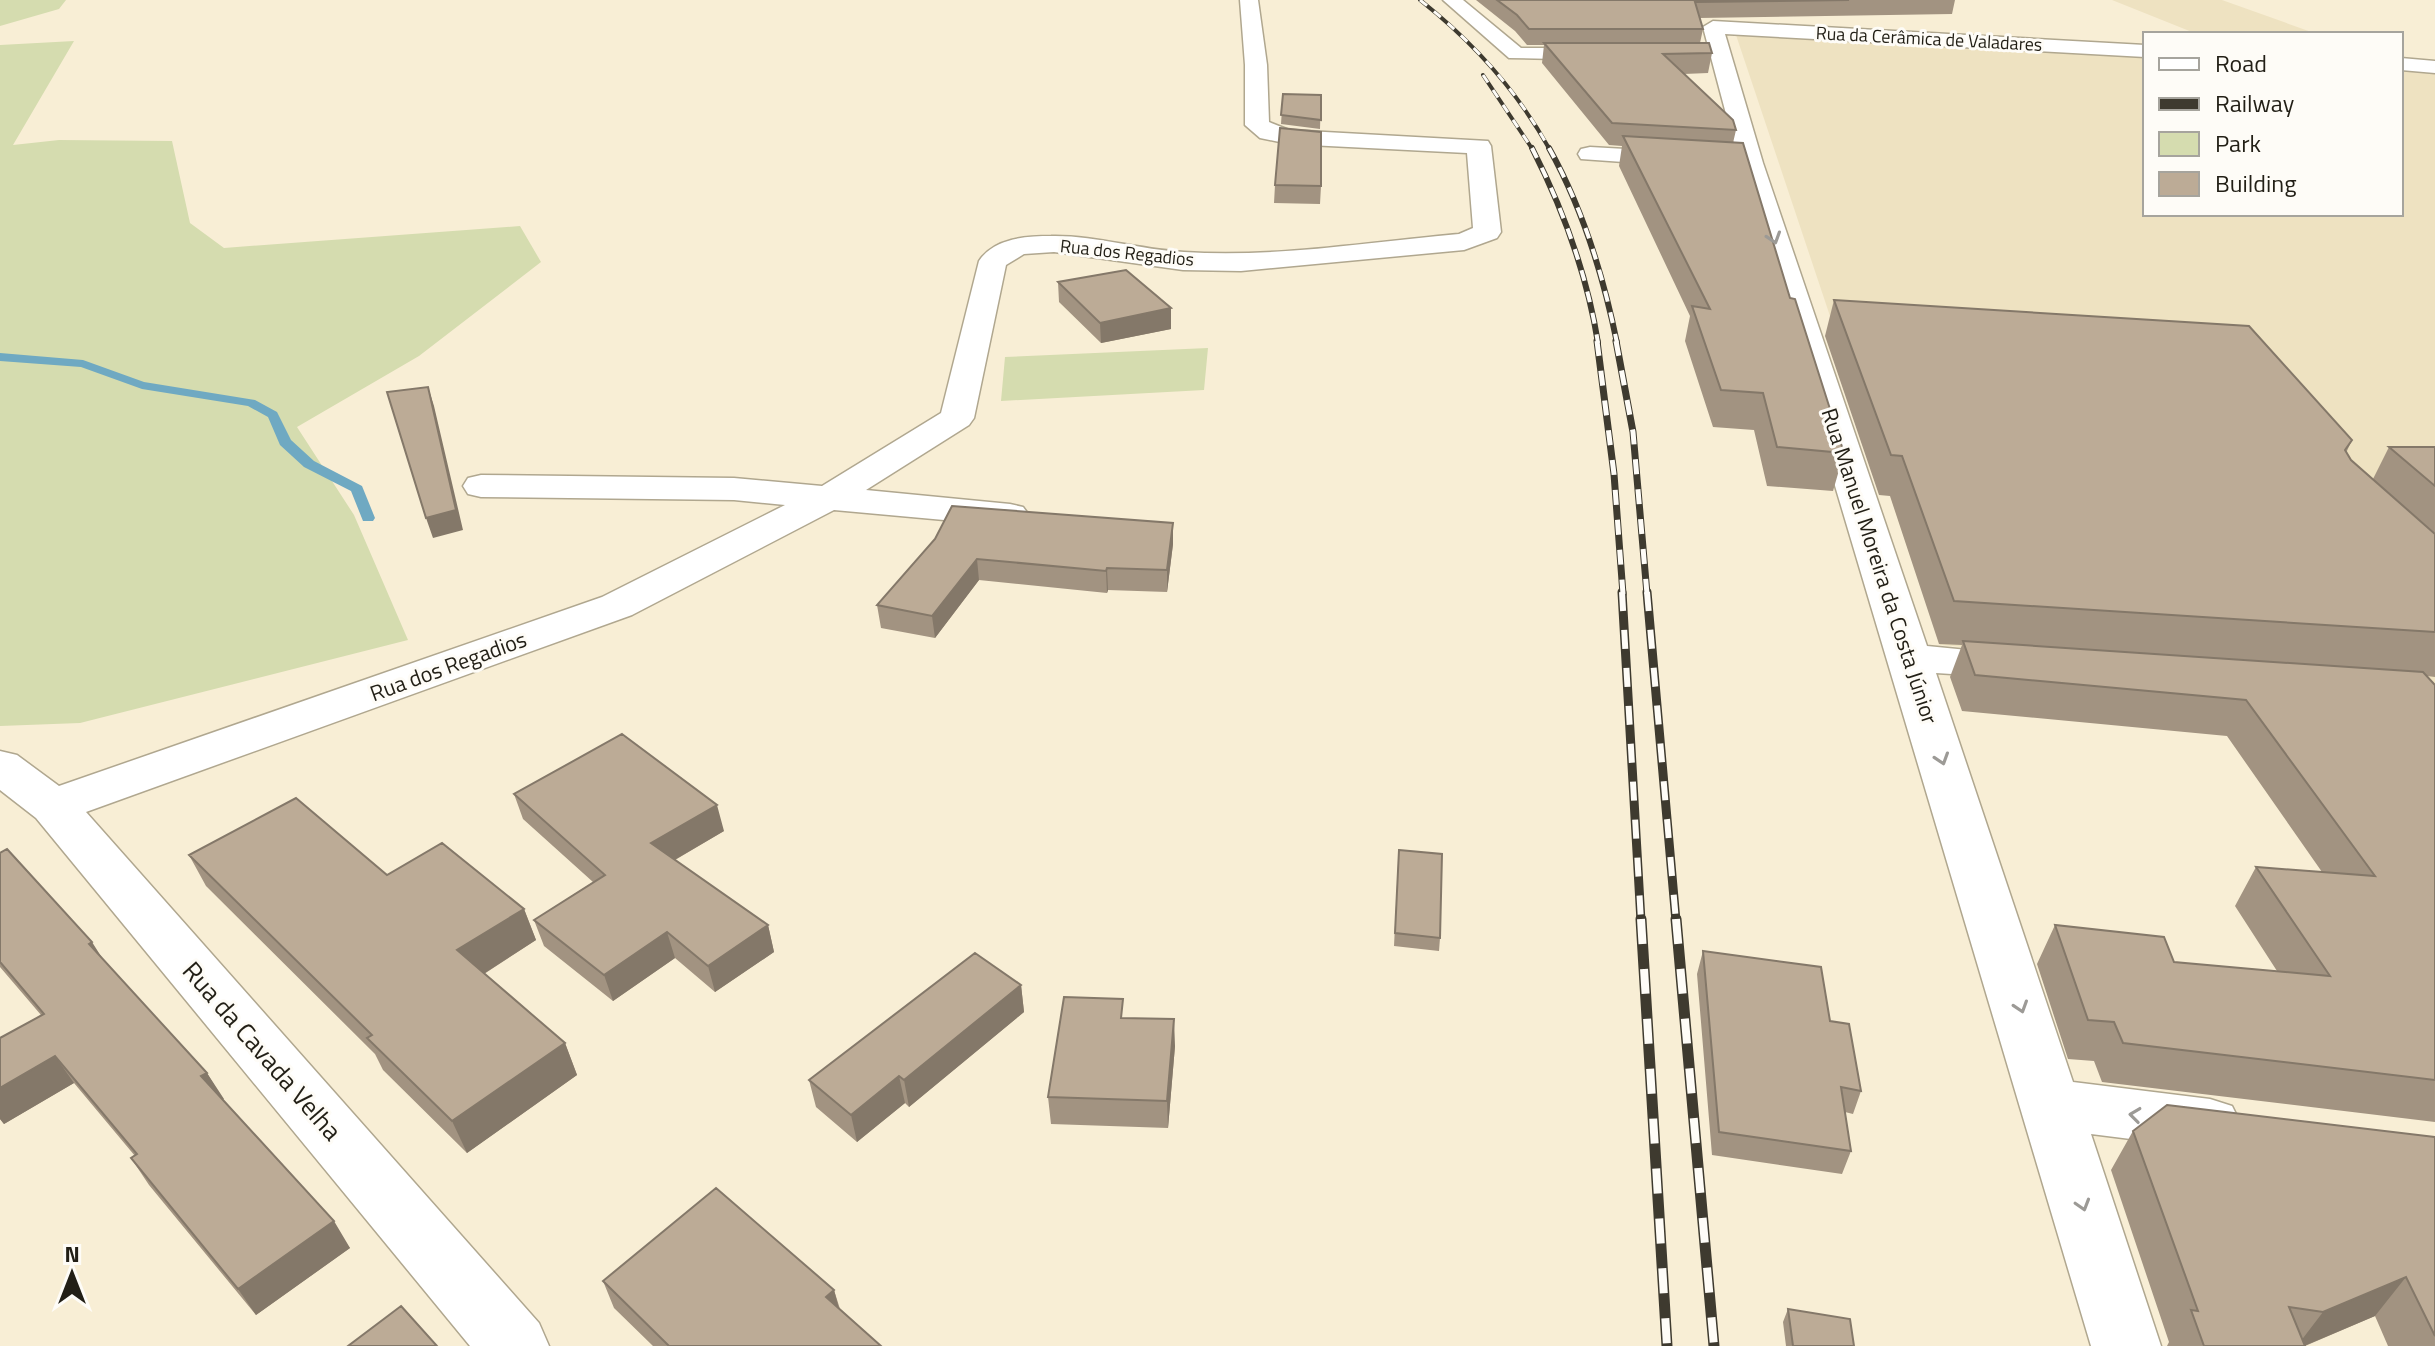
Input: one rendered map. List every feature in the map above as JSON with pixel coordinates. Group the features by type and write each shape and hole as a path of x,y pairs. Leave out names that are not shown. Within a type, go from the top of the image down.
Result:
{"street":[{"name":"Rua dos Regadios","path":"53,806 617,606 830,497 957,418 993,261 1018,246 1054,244 1183,261 1241,262 1464,242 1487,232 1479,146 1289,137 1268,133 1257,125 1256,65 1249,0"},
{"path":"1452,0 1516,54 1625,54"},
{"name":"Rua da Cerâmica de Valadares","path":"1713,27 2143,51"},
{"name":"Rua Manuel Moreira da Costa Júnior","path":"1713,27 1711,54 1726,162 1909,658 2126,1346"},
{"path":"2403,64 2435,67"},
{"path":"1590,154 1726,162"},
{"path":"481,486 734,489 1044,519"},
{"path":"1909,658 2053,668"},
{"name":"Rua da Cavada Velha","path":"0,766 53,806 514,1346"},
{"path":"2052,1104 2261,1130"}],"shaded area":[{"path":"2112,0 2222,0 2311,32 2192,32"},
{"path":"1735,32 2143,54 2143,216 2403,216 2403,64 2435,71 2435,684 1940,645"}],"green space":[{"path":"0,0 66,0 59,9 0,26"},
{"path":"74,41 13,145 59,140 172,141 190,223 224,248 520,226 541,262 419,356 297,427 354,515 408,640 80,723 0,726 0,45"},
{"path":"1208,348 1204,390 1001,401 1005,357"}],"building":[{"path":"1497,0 1849,0 1695,2 1703,29 1529,29"},
{"path":"1544,43 1709,43 1712,53 1663,54 1733,120 1736,130 1612,123"},
{"path":"1283,94 1321,95 1321,120 1281,115"},
{"path":"1280,128 1321,132 1321,186 1275,185"},
{"path":"1623,136 1743,143 1790,298 1795,299 1844,453 1777,447 1763,393 1721,390 1692,306 1710,309"},
{"path":"1126,270 1171,308 1100,323 1058,282"},
{"path":"1834,300 2249,326 2352,440 2345,450 2351,460 2435,534 2435,632 1954,601 1902,456 1891,455"},
{"path":"428,387 456,510 426,518 387,392"},
{"path":"2389,447 2435,447 2435,486"},
{"path":"952,506 1173,523 1167,570 1107,568 1106,571 977,559 932,616 877,605 935,539"},
{"path":"1963,641 2423,672 2435,685 2435,1080 2123,1043 2114,1022 2088,1020 2055,925 2164,937 2174,962 2330,976 2256,867 2375,876 2246,700 1975,675"},
{"path":"622,734 717,805 651,843 768,925 708,966 667,932 604,975 534,920 605,875 514,794"},
{"path":"296,798 387,875 442,843 524,909 457,950 565,1043 452,1121 367,1038 372,1035 189,855"},
{"path":"7,849 207,1073 201,1076 334,1221 238,1289 131,1158 137,1154 55,1056 0,1088 0,1038 44,1014 0,962 0,853"},
{"path":"1399,850 1442,854 1440,938 1395,933"},
{"path":"1703,951 1821,967 1830,1021 1849,1024 1861,1091 1841,1087 1851,1151 1719,1132"},
{"path":"975,953 1021,985 904,1080 899,1076 851,1115 809,1080"},
{"path":"1064,997 1123,999 1121,1018 1174,1019 1167,1101 1048,1097"},
{"path":"2167,1105 2435,1137 2435,1336 2406,1277 2323,1312 2289,1307 2305,1346 2204,1346 2191,1310 2198,1311 2133,1131"},
{"path":"716,1188 834,1290 826,1297 881,1346 669,1346 603,1281"},
{"path":"401,1306 437,1346 348,1346"},
{"path":"1788,1309 1850,1319 1854,1346 1793,1346"}],"waterway":[{"path":"0,357 83,364 142,385 251,403 273,415 285,442 309,464 357,489 368,518"}],"railway":[{"path":"1420,0 1492,68 1523,107 1550,150"},
{"path":"1483,75 1533,150"},
{"path":"1549,148 1572,194 1590,242 1617,343"},
{"path":"1533,150 1572,242 1598,343"},
{"path":"1597,341 1614,474 1623,594"},
{"path":"1616,341 1633,432 1647,594"},
{"path":"1622,592 1641,921"},
{"path":"1647,592 1676,921"},
{"path":"1641,919 1667,1346"},
{"path":"1676,919 1714,1346"}]}
